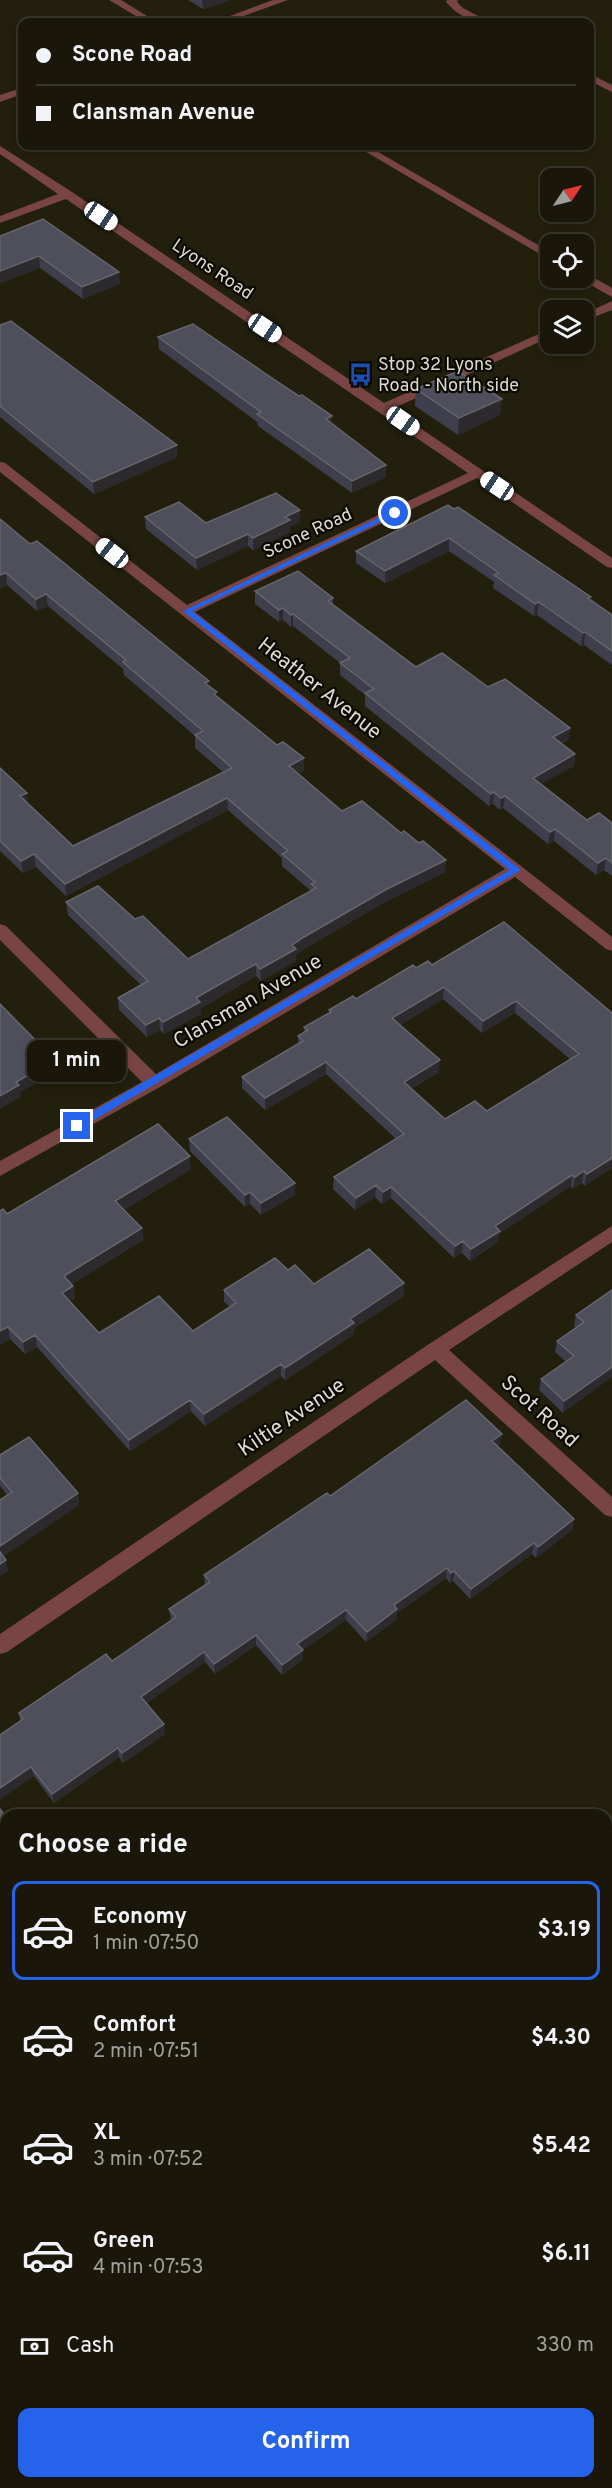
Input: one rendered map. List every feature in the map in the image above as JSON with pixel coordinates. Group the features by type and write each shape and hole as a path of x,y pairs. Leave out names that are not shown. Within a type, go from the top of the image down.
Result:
{"street":[{"path":"114,0 145,18"},
{"path":"231,18 283,0"},
{"path":"452,1 459,10 476,18"},
{"path":"594,79 612,89"},
{"path":"0,99 18,92"},
{"name":"Lyons Road","path":"0,149 612,564"},
{"path":"368,150 540,251"},
{"path":"0,220 68,194"},
{"path":"594,282 612,293"},
{"path":"594,313 612,305"},
{"path":"384,408 540,338"},
{"name":"Heather Avenue","path":"0,466 612,945"},
{"name":"Scone Road","path":"186,611 478,473"},
{"name":"Clansman Avenue","path":"0,1169 154,1083 516,870"},
{"path":"0,930 154,1083"},
{"name":"Kiltie Avenue","path":"0,1645 436,1349 612,1233"},
{"name":"Scot Road","path":"436,1349 612,1509"}],"building":[{"path":"43,219 119,272 82,287 39,256 0,271 0,236"},
{"path":"11,321 177,445 93,482 0,406 0,325"},
{"path":"193,324 332,416 326,419 386,465 352,481 257,414 261,412 158,337"},
{"path":"458,371 502,399 459,418 416,389"},
{"path":"276,493 300,510 285,517 290,520 253,538 248,534 196,558 145,517 179,502 206,523"},
{"path":"448,505 454,509 458,507 591,597 588,598 612,615 612,651 539,602 535,604 494,575 499,573 449,538 385,571 356,551"},
{"path":"0,519 30,544 37,541 209,681 205,683 217,692 214,694 277,745 283,742 304,758 289,766 342,811 362,801 401,833 404,831 419,843 423,841 446,860 387,889 304,937 292,945 296,949 260,969 256,964 196,998 200,1002 163,1022 159,1018 146,1025 118,998 148,981 66,902 98,886 135,919 143,916 188,959 316,888 311,884 315,882 282,854 288,851 227,798 65,884 34,854 21,861 0,841 0,768 27,793 20,796 73,846 232,768 195,735 203,731 123,662 126,660 46,594 36,599 6,573 0,575"},
{"path":"298,571 333,598 328,601 416,667 442,653 488,687 505,679 570,728 553,737 575,754 533,778 587,820 599,813 612,823 612,863 606,858 598,863 555,829 550,832 505,796 501,798 494,792 491,794 365,693 374,689 340,663 350,658 293,614 291,615 283,608 279,610 255,591"},
{"path":"504,922 612,1013 612,1158 587,1174 584,1171 575,1177 572,1175 495,1226 500,1231 471,1249 463,1241 455,1246 391,1187 383,1192 376,1185 356,1198 334,1177 404,1134 326,1062 265,1098 242,1077 303,1041 298,1036 308,1030 304,1027 331,1012 329,1010 353,996 356,999 413,965 416,968 428,961 432,965","holes":["444,987 483,1021 516,1001 579,1054 487,1111 475,1101 445,1119 404,1082 440,1060 392,1018"]},
{"path":"0,1004 55,1060 16,1082 19,1085 0,1096"},
{"path":"227,1117 295,1183 261,1203 250,1192 245,1195 189,1139"},
{"path":"158,1124 190,1156 115,1201 142,1228 64,1276 73,1286 62,1293 99,1333 159,1296 193,1331 236,1303 224,1290 275,1258 288,1270 295,1265 314,1284 369,1249 404,1283 350,1319 354,1323 285,1368 281,1364 204,1414 190,1400 129,1440 35,1335 23,1342 8,1327 0,1331 0,1211 3,1209 7,1214"},
{"path":"612,1290 612,1367 564,1401 541,1379 574,1356 557,1341 584,1322 576,1315"},
{"path":"466,1400 502,1434 492,1441 574,1519 538,1547 534,1543 471,1589 454,1571 451,1573 447,1568 394,1605 397,1609 367,1632 346,1610 297,1644 303,1650 282,1665 256,1635 214,1664 204,1652 141,1697 164,1724 122,1753 118,1748 52,1794 31,1767 0,1788 0,1735 23,1719 19,1713 106,1654 112,1661 176,1617 169,1609 210,1582 204,1575 327,1493 330,1496"},
{"path":"29,1437 78,1493 0,1546 0,1500 12,1492 0,1478 0,1455"},
{"path":"0,1552 6,1560 0,1564"}],"place":[{"name":"Stop 32 Lyons Road - North side","path":"360,375"}],"route":[{"path":"77,1126 516,870 186,611 395,513"}]}
